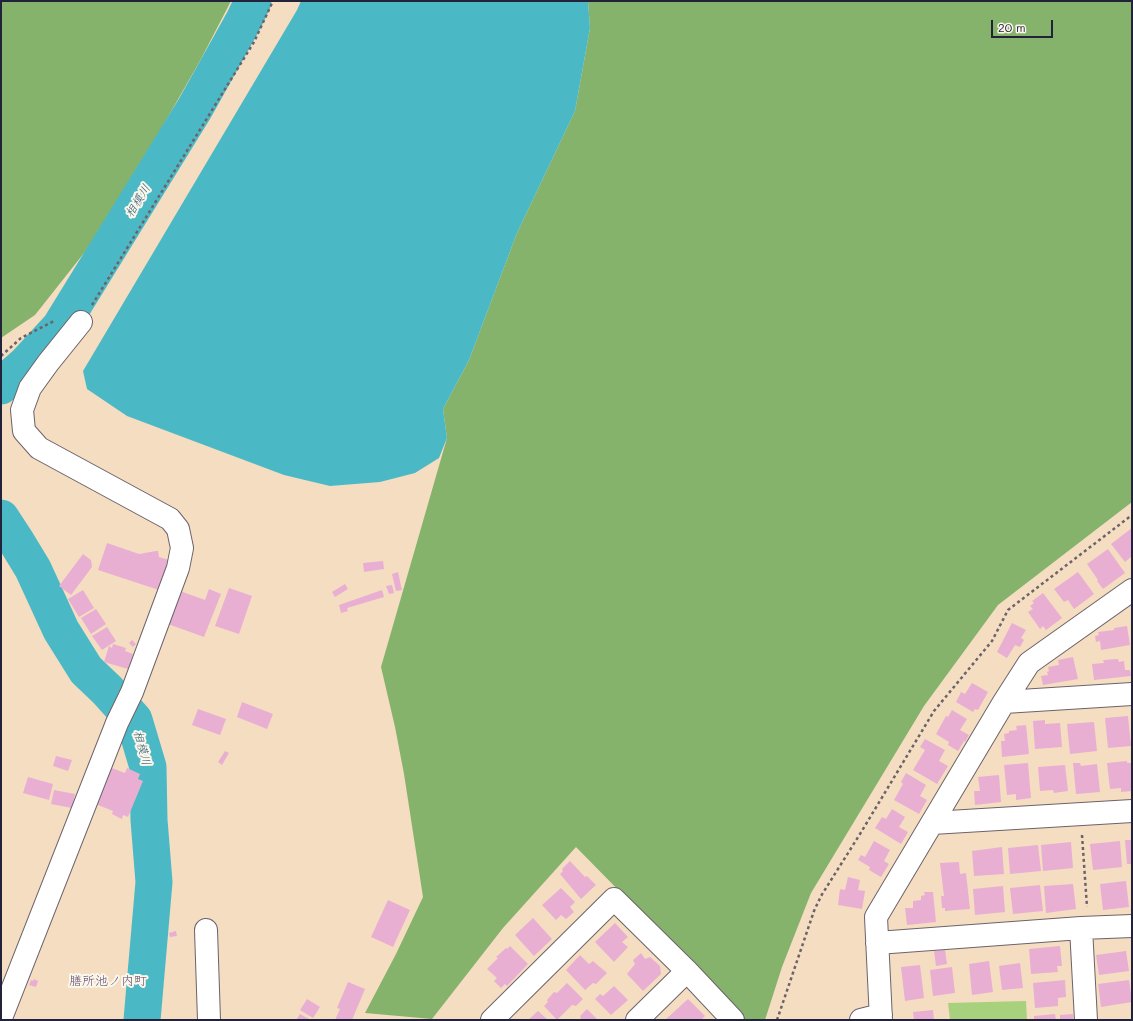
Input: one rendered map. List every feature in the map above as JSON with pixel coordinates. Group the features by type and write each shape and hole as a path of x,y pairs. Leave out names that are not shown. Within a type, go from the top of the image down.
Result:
{"street":[{"path":"1,1018 117,723 132,692 178,568 182,548 178,528 170,519 39,448 24,431 22,410 30,388 81,322"},
{"path":"874,1018 878,943 876,917 1004,702 1029,663 1132,590"},
{"path":"1004,702 1132,694"},
{"path":"932,823 1132,811"},
{"path":"492,1020 614,899 733,1020"},
{"path":"878,943 1084,928 1132,926"},
{"path":"1084,928 1086,1020"},
{"path":"206,930 209,1020"},
{"path":"637,1020 687,972"}],"path":[{"path":"81,322 254,42 272,1"},
{"path":"1,356 21,338 52,321"},
{"path":"777,1020 814,911 821,896 934,711 992,641 1008,610 1132,515"},
{"path":"1082,834 1084,928"}],"green space":[{"path":"1,1 231,1 201,59 107,224 35,315 1,338"},
{"path":"588,1 1132,1 1132,502 998,605 924,706 811,893 782,967 765,1020 746,1020 576,847 503,928 432,1019 365,1013 396,954 423,897 404,774 381,667 447,438 443,409 469,360 517,233 575,111 590,28"},
{"path":"1026,1001 1027,1020 950,1020 948,1003"}],"water":[{"path":"301,1 588,1 590,28 575,111 517,233 469,360 443,409 447,438 439,458 415,473 380,482 330,486 284,475 127,416 87,389 83,371"}],"building":[{"path":"1132,528 1132,556 1125,562 1111,544"},
{"path":"107,543 139,554 158,551 159,557 169,560 159,590 98,570"},
{"path":"1108,549 1125,573 1103,589 1087,564"},
{"path":"83,554 91,560 92,567 71,595 59,586"},
{"path":"383,561 384,569 364,572 363,563"},
{"path":"398,572 402,590 396,591 392,574"},
{"path":"1078,572 1094,594 1074,609 1068,600 1064,602 1054,589"},
{"path":"345,584 348,589 335,597 332,592"},
{"path":"392,585 394,593 389,594 386,586"},
{"path":"229,588 252,596 239,634 215,626"},
{"path":"209,589 221,594 204,637 168,624 180,591 205,600"},
{"path":"83,590 94,608 79,617 68,599"},
{"path":"382,590 384,597 347,608 348,611 341,613 339,605"},
{"path":"1043,593 1062,618 1046,630 1043,626 1040,629 1028,612 1033,609 1030,606 1034,603 1032,601"},
{"path":"96,609 106,624 91,634 81,618"},
{"path":"1012,623 1026,630 1021,638 1024,640 1020,647 1015,645 1007,658 997,652"},
{"path":"1127,626 1130,645 1101,650 1100,641 1096,642 1095,636 1099,635 1098,632 1114,630 1114,628"},
{"path":"107,627 116,641 102,650 92,636"},
{"path":"132,640 136,644 133,647 129,643"},
{"path":"113,644 126,648 125,651 133,654 128,669 104,662 109,646 112,648"},
{"path":"1073,657 1078,679 1043,685 1041,676 1048,675 1048,667 1059,665 1058,660"},
{"path":"1118,659 1119,662 1124,661 1125,670 1130,670 1131,676 1094,680 1092,664 1104,663 1103,660"},
{"path":"972,683 988,692 978,710 975,709 973,712 956,702 961,692 965,694"},
{"path":"242,702 273,714 267,729 237,717"},
{"path":"198,709 226,719 220,735 192,725"},
{"path":"952,710 967,719 960,730 969,735 958,751 948,745 949,742 936,734 946,716 948,717"},
{"path":"1128,716 1131,746 1108,748 1105,718"},
{"path":"1045,720 1045,724 1060,723 1062,747 1035,749 1033,721"},
{"path":"1094,722 1097,751 1070,754 1067,724"},
{"path":"1026,725 1029,754 1002,757 1001,741 1005,741 1004,734 1009,733 1009,731 1017,730 1016,726"},
{"path":"925,739 945,750 939,761 948,766 937,784 913,770 925,750 920,747"},
{"path":"225,751 229,753 222,765 218,762"},
{"path":"56,756 72,760 68,771 53,766"},
{"path":"1127,761 1127,763 1132,763 1132,791 1121,792 1121,788 1110,789 1107,763"},
{"path":"1028,763 1031,798 1016,800 1016,794 1007,795 1004,765"},
{"path":"1073,763 1080,763 1081,766 1097,764 1100,792 1076,794"},
{"path":"1065,765 1068,791 1054,793 1053,790 1040,791 1038,767"},
{"path":"109,767 125,773 127,768 140,774 138,779 143,781 128,817 123,815 122,819 112,814 113,811 93,803"},
{"path":"906,773 926,785 920,796 927,800 919,814 894,800 903,784 901,782"},
{"path":"999,775 1001,802 975,805 974,791 980,791 978,777"},
{"path":"28,777 53,784 49,800 23,793"},
{"path":"54,790 75,794 72,808 51,804"},
{"path":"892,809 905,817 899,827 908,832 901,844 875,828 882,817 886,819"},
{"path":"1125,840 1132,840 1132,864 1127,864"},
{"path":"874,841 890,850 884,861 889,864 881,877 869,870 870,867 858,860 861,855 865,857"},
{"path":"1120,841 1122,867 1093,870 1090,844"},
{"path":"1071,842 1073,868 1043,871 1041,845"},
{"path":"1038,845 1041,871 1010,874 1008,848"},
{"path":"1002,847 1004,874 974,876 972,851"},
{"path":"570,861 585,877 587,876 596,885 581,899 560,874 563,871 562,869"},
{"path":"959,862 960,874 966,873 970,909 945,911 945,908 942,908 941,896 944,896 940,863"},
{"path":"848,877 860,880 858,890 865,891 862,909 838,905 840,889 845,890"},
{"path":"1126,881 1129,907 1103,910 1100,884"},
{"path":"1073,884 1076,909 1046,913 1044,886"},
{"path":"1040,885 1043,911 1013,914 1010,888"},
{"path":"1003,886 1005,912 975,915 973,889"},
{"path":"561,888 575,902 570,907 574,912 566,919 561,915 556,920 542,905"},
{"path":"924,892 933,892 936,922 907,925 905,908 913,908 913,901 921,900 921,896 925,895"},
{"path":"388,900 410,910 393,947 371,937"},
{"path":"533,918 552,939 534,956 515,935"},
{"path":"615,923 628,937 622,942 628,947 614,962 595,942"},
{"path":"176,931 177,936 170,937 169,933"},
{"path":"510,946 528,964 507,986 505,984 501,988 494,981 497,978 487,969 498,958 496,957"},
{"path":"1060,946 1062,966 1057,966 1058,972 1031,974 1029,949"},
{"path":"945,950 947,964 936,966 934,951"},
{"path":"1126,951 1129,971 1099,975 1096,955"},
{"path":"641,953 645,959 650,957 660,966 661,974 643,991 627,974 635,964 633,960"},
{"path":"580,955 589,964 593,961 607,973 596,984 593,983 585,990 566,970"},
{"path":"989,961 993,992 972,995 969,964"},
{"path":"1020,963 1023,988 1002,990 999,966"},
{"path":"920,965 924,998 905,1001 901,967"},
{"path":"952,967 955,993 933,996 930,970"},
{"path":"34,979 38,981 36,987 29,985 31,980 33,981"},
{"path":"1065,980 1066,997 1058,998 1058,1006 1035,1008 1033,983"},
{"path":"1129,980 1132,1002 1101,1007 1098,984"},
{"path":"348,982 365,989 352,1020 335,1020 340,1009 337,1008"},
{"path":"567,983 583,999 576,1006 572,1005 557,1020 544,1006 554,992 557,993"},
{"path":"614,986 628,1000 611,1015 595,999 600,994 603,996"},
{"path":"307,999 320,1007 313,1018 300,1010"},
{"path":"688,999 705,1016 701,1020 665,1020"},
{"path":"587,1009 598,1020 579,1020 581,1018 580,1016"},
{"path":"933,1010 934,1020 914,1020 913,1012"},
{"path":"538,1011 548,1020 528,1020"},
{"path":"300,1014 311,1020 296,1020"},
{"path":"1055,1014 1056,1020 1034,1020 1034,1016"},
{"path":"1073,1014 1073,1020 1060,1020 1060,1015"}],"waterway":[{"name":"相模川","path":"1,386 27,363 60,327 195,108 253,1"},
{"name":"相模川","path":"1,518 33,569 61,630 86,670 107,690 134,720 148,767 149,820 154,882 142,1020"}],"district":[{"name":"膳所池ノ内町","path":"108,981"}]}
